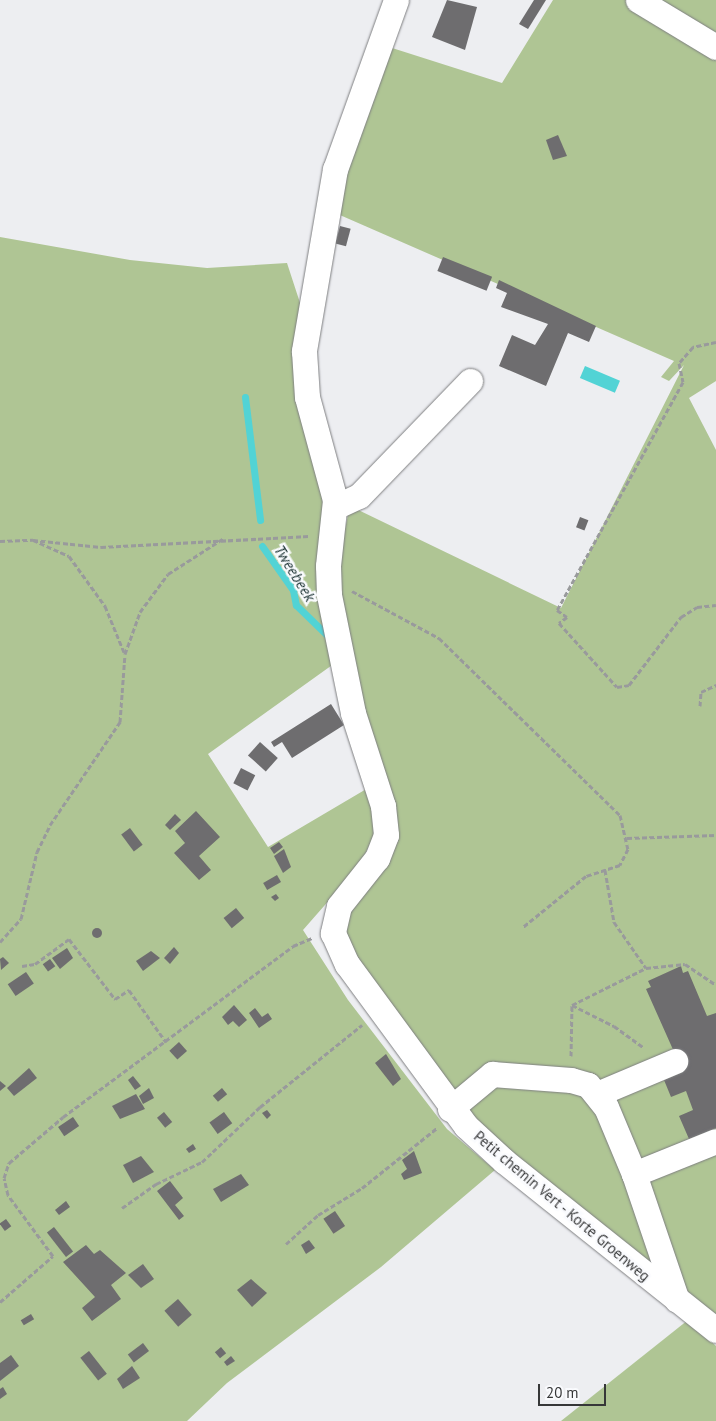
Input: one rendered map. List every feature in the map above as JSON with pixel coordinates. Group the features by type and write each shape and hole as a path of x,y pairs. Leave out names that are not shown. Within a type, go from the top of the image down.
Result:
{"street":[{"path":"333,934 339,906 377,858 386,835 383,806 353,713 328,580 330,536 335,507 307,397 304,351 335,169 396,0"},
{"path":"638,0 716,47"},
{"path":"335,507 358,496 470,381"},
{"name":"Petit chemin Vert - Korte Groenweg","path":"333,934 347,964 454,1113 504,1161 716,1330"},
{"path":"454,1113 492,1074 571,1080 597,1094 671,1063"},
{"name":"Petit chemin Vert - Korte Groenweg","path":"597,1094 634,1174 677,1300"},
{"path":"634,1174 716,1141"}],"path":[{"path":"716,342 693,347 679,363 683,382 557,610 567,617 559,623 617,687 629,685 681,617 697,607 716,605"},
{"path":"0,541 33,540 101,547 224,538 330,536"},
{"path":"0,942 21,919 37,852 50,825 120,722 125,654 140,612 168,574 224,538"},
{"path":"33,540 70,556 88,577 113,622 125,654"},
{"path":"328,580 380,602 439,638 567,767 613,806 627,838 625,859 605,870 586,876 523,927"},
{"path":"700,706 701,692 716,685"},
{"path":"627,838 716,835"},
{"path":"605,870 614,922 646,968"},
{"path":"0,1302 53,1256 8,1195 4,1178 9,1164 63,1117 294,946 333,934"},
{"path":"22,966 35,964 69,939 115,999 129,990 166,1042"},
{"path":"572,1004 646,968 685,964 716,985"},
{"path":"572,1004 614,1026 671,1063"},
{"path":"571,1080 572,1004"},
{"path":"122,1208 156,1184 209,1157 267,1101 380,1010"},
{"path":"286,1244 318,1215 454,1113"}],"green space":[{"path":"553,0 716,0 716,381 689,398 716,450 716,1324 484,1132 359,969 343,931 351,901 377,875 398,826 367,722 342,609 337,565 350,506 561,608 684,365 669,381 661,377 674,361 333,212 389,47 502,83"},
{"path":"0,237 130,260 207,268 287,263 302,309 323,488 335,663 208,754 268,847 368,788 377,829 360,865 303,930 348,1000 447,1129 495,1170 381,1267 227,1383 187,1421 0,1421"},
{"path":"688,1320 716,1346 716,1421 561,1421"}],"water":[{"path":"585,366 620,381 615,393 580,378"}],"building":[{"path":"447,0 477,7 465,50 432,37"},
{"path":"534,0 546,0 528,29 519,24"},
{"path":"558,135 567,156 553,160 546,140"},
{"path":"340,226 351,229 346,246 335,243"},
{"path":"443,257 492,277 487,291 437,271"},
{"path":"499,280 596,326 589,342 568,333 546,386 499,366 512,335 535,345 548,324 501,307 507,293 496,288"},
{"path":"580,517 588,520 584,530 576,527"},
{"path":"331,704 344,725 292,758 282,742 274,747 271,742"},
{"path":"260,742 278,758 266,771 248,755"},
{"path":"241,768 255,775 248,790 233,783"},
{"path":"196,811 220,837 199,856 211,870 199,880 174,853 185,843 175,831"},
{"path":"175,814 181,820 170,830 165,825"},
{"path":"130,828 143,845 134,851 121,835"},
{"path":"279,842 283,847 274,854 270,848"},
{"path":"284,849 291,867 283,873 274,856"},
{"path":"277,875 281,882 267,890 263,883"},
{"path":"276,894 279,898 275,901 271,897"},
{"path":"236,908 244,918 232,928 224,918"},
{"path":"97,928 102,933 97,938 92,933"},
{"path":"174,947 179,953 170,964 164,958"},
{"path":"67,948 73,958 60,969 52,958"},
{"path":"151,951 160,958 143,971 136,961"},
{"path":"3,957 9,963 1,970 0,959"},
{"path":"50,959 55,966 48,972 43,964"},
{"path":"681,966 683,973 688,971 707,1016 716,1013 716,1128 689,1139 679,1116 693,1110 686,1091 671,1097 664,1080 683,1072 646,989 651,987 648,981"},
{"path":"26,972 34,984 16,996 8,984"},
{"path":"234,1005 247,1020 239,1027 233,1021 228,1025 222,1017"},
{"path":"255,1008 262,1017 268,1013 272,1019 259,1028 249,1013"},
{"path":"179,1042 187,1051 177,1060 169,1051"},
{"path":"386,1054 401,1079 393,1086 375,1063"},
{"path":"29,1068 37,1078 14,1096 7,1088"},
{"path":"133,1076 141,1086 135,1090 128,1080"},
{"path":"0,1081 6,1086 0,1091"},
{"path":"149,1088 154,1098 143,1104 139,1096"},
{"path":"222,1088 227,1094 218,1102 213,1096"},
{"path":"136,1094 145,1109 120,1119 112,1106"},
{"path":"267,1110 271,1115 267,1119 262,1113"},
{"path":"164,1112 172,1122 165,1128 157,1118"},
{"path":"224,1112 232,1123 218,1134 209,1123"},
{"path":"73,1117 79,1126 64,1136 58,1127"},
{"path":"193,1144 196,1149 189,1153 186,1149"},
{"path":"414,1151 422,1173 404,1180 401,1174 407,1169 402,1160"},
{"path":"141,1156 154,1172 133,1183 123,1165"},
{"path":"241,1174 249,1185 221,1202 213,1189"},
{"path":"170,1181 183,1198 175,1205 184,1216 179,1220 157,1191"},
{"path":"66,1201 70,1207 59,1215 55,1210"},
{"path":"335,1211 345,1226 333,1234 323,1219"},
{"path":"6,1219 11,1226 5,1231 0,1223"},
{"path":"54,1227 73,1251 66,1257 47,1233"},
{"path":"309,1240 315,1248 306,1254 301,1245"},
{"path":"86,1245 94,1254 100,1250 126,1273 111,1285 121,1299 92,1321 82,1308 95,1297 63,1262"},
{"path":"143,1264 154,1279 141,1288 128,1275"},
{"path":"251,1279 267,1293 252,1307 237,1290"},
{"path":"178,1299 192,1315 178,1327 164,1311"},
{"path":"31,1314 34,1319 24,1325 21,1320"},
{"path":"143,1343 149,1351 134,1362 128,1354"},
{"path":"221,1347 226,1353 220,1358 215,1352"},
{"path":"89,1351 107,1374 98,1381 80,1358"},
{"path":"11,1355 19,1366 0,1381 0,1363"},
{"path":"231,1356 235,1361 227,1366 224,1362"},
{"path":"132,1366 140,1378 123,1389 117,1379"},
{"path":"3,1387 7,1394 0,1399 0,1389"}],"waterway":[{"path":"245,397 260,520"},
{"name":"Tweebeek","path":"262,546 293,590 296,605 327,635"}]}
